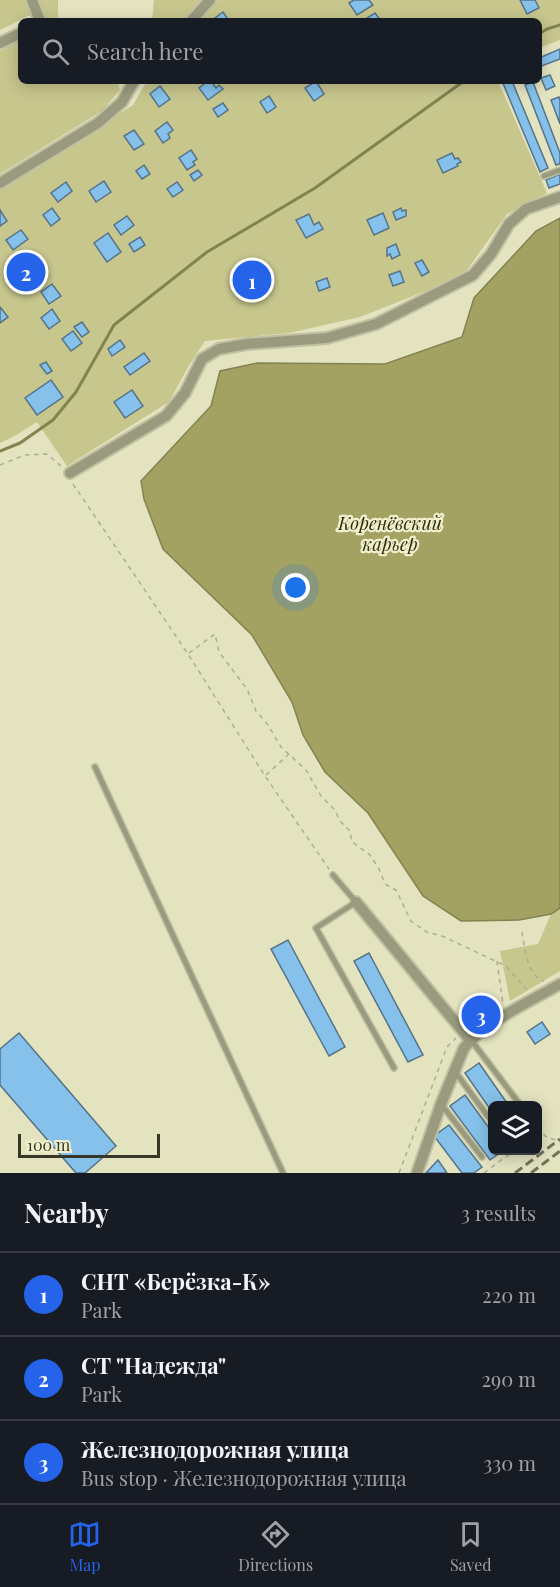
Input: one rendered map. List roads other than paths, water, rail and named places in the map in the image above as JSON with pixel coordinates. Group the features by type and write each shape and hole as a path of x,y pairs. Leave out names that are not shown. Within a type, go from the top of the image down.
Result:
{"street":[{"path":"32,0 39,18"},
{"path":"194,18 210,0"},
{"path":"0,43 18,34"},
{"path":"0,183 98,123 122,102 132,84"},
{"path":"70,473 166,416 185,393 202,359 219,349 247,344 327,338 376,324 473,275 509,224 526,209 560,197"},
{"path":"356,902 467,1036"},
{"path":"417,1173 467,1036 555,983"}],"lane":[{"path":"544,176 560,170"},
{"path":"95,767 284,1173"},
{"path":"333,875 356,902 316,928 394,1068"},
{"path":"467,1036 517,1101"},
{"path":"454,1070 488,1117"},
{"path":"441,1104 482,1157"}],"water":[{"name":"Коренёвский карьер","path":"560,218 560,908 551,914 519,920 461,921 423,896 368,813 325,772 303,735 292,702 252,635 163,549 144,499 141,481 211,406 220,371 257,363 385,364 462,337 474,298 536,231"}],"waterway":[{"path":"542,32 560,25"},
{"path":"0,451 20,443 53,420 76,392 114,325 207,252 315,188 460,84"}],"railway":[{"path":"515,1173 560,1139"},
{"path":"531,1173 560,1151"}],"place":[{"name":"СТ \"Надежда\"","path":"26,272"},
{"name":"СНТ «Берёзка-К»","path":"252,280"},
{"name":"Железнодорожная улица","path":"481,1015"}]}
